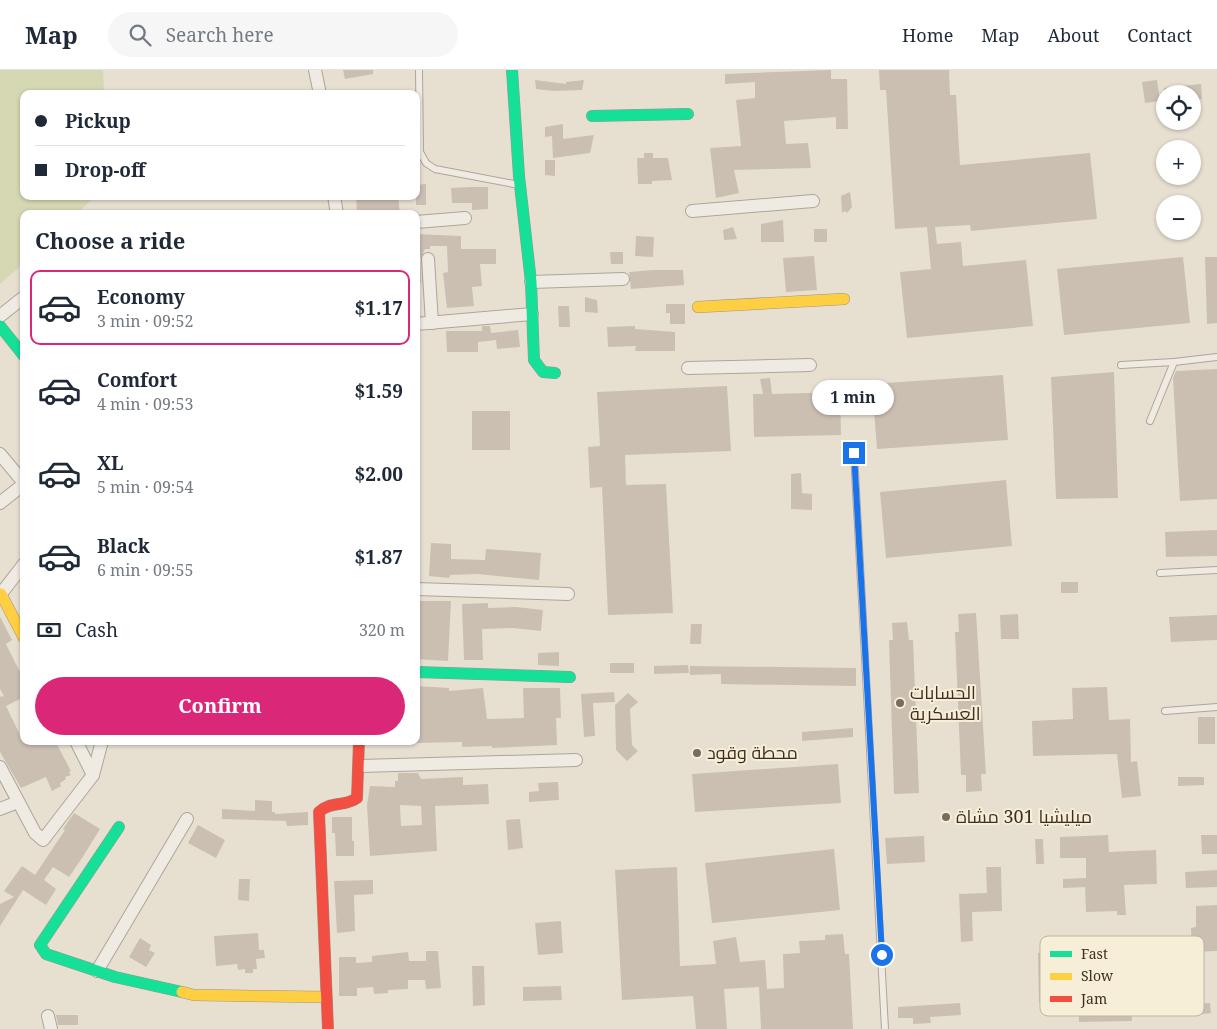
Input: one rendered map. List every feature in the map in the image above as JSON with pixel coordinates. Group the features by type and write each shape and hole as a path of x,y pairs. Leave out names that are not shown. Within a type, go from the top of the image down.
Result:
{"street":[{"path":"315,70 319,90"},
{"path":"512,70 520,185 531,282 534,360 543,372 555,373"},
{"path":"592,116 688,114"},
{"path":"692,211 813,201"},
{"path":"420,222 465,218"},
{"path":"428,259 432,323"},
{"path":"531,282 623,279"},
{"path":"698,307 844,299"},
{"path":"0,316 20,300"},
{"path":"420,324 532,314"},
{"path":"0,326 20,351"},
{"path":"688,368 810,364"},
{"path":"0,454 20,479"},
{"path":"0,503 20,487"},
{"path":"20,568 2,588 20,629"},
{"path":"420,589 568,594"},
{"path":"420,672 570,677"},
{"path":"78,745 93,775"},
{"path":"0,767 35,833 43,840 93,775 101,745"},
{"path":"328,1029 319,812 327,805 350,803 357,798 360,766 359,745"},
{"path":"360,766 576,760"},
{"path":"0,809 18,802"},
{"path":"97,971 187,819"},
{"path":"119,828 40,945 46,954 97,971 163,989 194,995 326,997"}],"lane":[{"path":"419,70 419,90"},
{"path":"420,152 426,163 436,168 520,185"},
{"path":"1121,365 1217,357"},
{"path":"1150,421 1174,362"},
{"path":"854,453 885,1029"},
{"path":"1160,573 1217,570"},
{"path":"1165,711 1217,707"}],"green space":[{"path":"0,70 103,70 104,90 20,90 20,200 91,200 81,210 20,210 20,266 0,284"}],"building":[{"path":"343,70 373,70 373,74 345,79"},
{"path":"831,70 831,79 847,79 848,129 836,129 836,117 784,121 786,144 808,143 811,168 734,170 739,193 716,198 710,148 741,146 736,100 755,98 755,82 725,84 725,74"},
{"path":"879,70 949,70 950,95 956,95 960,165 1090,153 1097,219 971,231 970,225 935,227 937,244 961,242 963,266 1026,260 1033,326 907,338 900,272 931,269 927,227 895,229 886,90 880,90"},
{"path":"535,80 566,84 566,82 584,80 582,90 554,91 536,89"},
{"path":"1157,80 1156,102 1145,103 1142,82"},
{"path":"563,124 563,139 594,135 590,153 553,158 552,136 545,137 545,127"},
{"path":"644,153 653,153 653,158 668,158 672,180 652,181 652,184 638,184 637,158 644,158"},
{"path":"545,160 555,160 555,176 545,175"},
{"path":"426,184 426,205 416,205 416,200 420,200 420,185"},
{"path":"488,187 488,209 472,210 472,203 452,203 451,188"},
{"path":"850,192 852,207 847,213 845,211 842,213 841,196"},
{"path":"356,200 398,200 400,210 357,210"},
{"path":"783,220 784,242 761,242 761,224"},
{"path":"733,227 737,239 724,240 723,230"},
{"path":"814,229 827,229 827,242 814,242"},
{"path":"420,234 461,236 461,249 496,249 496,264 480,264 482,286 472,287 474,306 447,308 443,273 448,272 447,246 430,246 430,249 425,249 420,259"},
{"path":"636,236 654,237 653,257 635,256"},
{"path":"610,252 623,252 623,264 611,264"},
{"path":"814,256 817,290 786,292 783,258"},
{"path":"1183,257 1190,323 1064,335 1057,269"},
{"path":"1205,257 1217,257 1217,323 1207,324"},
{"path":"683,270 684,285 631,289 629,272"},
{"path":"585,297 597,300 598,313 585,312"},
{"path":"666,304 685,304 685,324 670,324 670,313 666,313"},
{"path":"558,306 569,306 570,327 559,327"},
{"path":"482,326 490,326 491,333 518,330 520,347 497,349 496,340 478,342 478,352 447,352 446,331 482,331"},
{"path":"635,326 635,329 675,332 675,351 635,351 636,346 608,347 607,327"},
{"path":"1217,369 1217,499 1180,501 1173,378 1176,371"},
{"path":"1114,372 1118,498 1056,499 1051,377"},
{"path":"1003,375 1008,440 877,449 872,384"},
{"path":"770,378 772,394 840,392 841,435 754,437 753,394 763,394 760,379"},
{"path":"727,386 731,451 625,455 626,485 666,484 673,613 608,615 602,487 590,488 588,447 600,446 597,392"},
{"path":"472,411 510,411 510,450 472,450"},
{"path":"801,473 802,493 812,494 812,510 791,509 791,474"},
{"path":"1006,480 1012,546 886,558 880,492"},
{"path":"1217,530 1217,556 1166,557 1165,532"},
{"path":"431,543 451,544 451,559 485,560 486,549 541,553 539,580 477,574 450,575 449,578 429,576"},
{"path":"1061,582 1078,582 1078,593 1061,593"},
{"path":"420,601 451,601 448,661 420,659"},
{"path":"488,603 488,608 516,607 543,610 541,631 513,628 482,629 483,660 464,660 462,604"},
{"path":"976,613 986,774 981,774 982,791 966,792 966,775 961,775 955,632 959,632 958,614"},
{"path":"1018,614 1019,639 1001,639 1000,615"},
{"path":"1217,615 1217,640 1171,642 1169,617"},
{"path":"0,617 12,640 6,644 20,672 20,699 6,706 20,735 20,745 57,745 71,771 69,772 71,775 65,777 66,779 60,783 61,786 52,791 46,777 21,788 0,752 0,695 1,697 4,696 0,689"},
{"path":"907,622 909,640 913,640 919,793 894,794 889,640 893,640 892,623"},
{"path":"691,624 702,624 701,644 690,644"},
{"path":"559,652 559,666 538,665 538,653"},
{"path":"610,663 634,663 634,673 610,673"},
{"path":"688,665 689,673 654,674 654,666"},
{"path":"690,666 856,668 856,686 721,684 721,674 690,675"},
{"path":"420,686 449,688 449,691 483,688 487,719 524,718 523,688 560,688 561,718 556,718 557,745 492,748 492,746 462,747 462,742 420,743"},
{"path":"1107,687 1109,720 1130,719 1131,762 1137,761 1141,796 1122,798 1117,754 1033,756 1032,721 1073,719 1072,688"},
{"path":"614,692 615,702 593,703 595,736 584,737 581,694"},
{"path":"628,693 638,702 630,709 632,745 638,751 627,761 616,750 615,705"},
{"path":"1198,717 1215,717 1215,744 1198,744"},
{"path":"853,728 853,737 802,741 802,732"},
{"path":"838,764 841,803 695,812 692,774"},
{"path":"398,773 418,773 421,779 463,777 463,785 488,784 489,804 435,806 437,851 370,856 367,805 370,786 395,787 395,781 398,781","holes":["400,805 421,806 422,825 401,826"]},
{"path":"1178,777 1204,777 1204,785 1178,786"},
{"path":"558,782 559,800 529,802 529,792 539,791 538,783"},
{"path":"255,800 272,801 272,812 275,812 275,814 308,812 308,825 287,826 286,821 222,819 222,809 255,811"},
{"path":"74,813 100,829 82,858 69,877 53,867 44,880 56,889 46,905 23,890 0,926 0,904 14,897 4,891 22,866 35,875"},
{"path":"332,817 352,817 354,856 336,856 335,833 332,833"},
{"path":"520,819 523,848 508,850 506,820"},
{"path":"198,825 225,840 216,858 188,843"},
{"path":"1108,835 1109,852 1156,850 1157,884 1124,885 1126,915 1117,915 1117,911 1086,912 1085,887 1063,888 1063,879 1086,878 1086,858 1060,858 1060,837"},
{"path":"1201,835 1217,835 1217,854 1202,854"},
{"path":"924,836 925,862 887,864 885,838"},
{"path":"1035,839 1043,839 1044,864 1036,864"},
{"path":"834,849 840,910 712,923 705,863"},
{"path":"677,867 680,966 716,964 713,941 736,937 740,962 765,960 767,989 784,988 783,954 800,953 799,941 825,940 825,935 843,934 845,954 849,954 853,1029 761,1029 759,987 724,989 727,1029 696,1029 693,996 622,1000 615,870"},
{"path":"986,867 1001,867 1002,911 972,912 973,941 961,942 959,894 987,893"},
{"path":"1217,870 1217,887 1186,888 1185,872"},
{"path":"239,879 250,879 249,901 238,900"},
{"path":"373,880 373,894 354,895 355,931 337,933 334,881"},
{"path":"1217,905 1217,951 1204,952 1204,936 1191,936 1191,928 1196,927 1196,906"},
{"path":"561,921 563,953 538,955 535,923"},
{"path":"258,933 259,950 264,950 265,958 256,959 257,969 253,969 253,973 245,973 245,969 238,970 237,964 216,966 214,936"},
{"path":"140,938 151,945 149,950 155,953 146,967 129,957"},
{"path":"426,951 438,951 441,988 426,989 425,980 408,980 408,989 388,990 388,993 374,994 373,987 357,988 357,996 339,996 339,957 356,957 356,963 372,962 372,956 408,952 409,961 426,961"},
{"path":"1038,953 1040,953 1039,1003"},
{"path":"472,966 484,966 485,1005 473,1006"},
{"path":"561,986 562,1000 523,1001 523,987"},
{"path":"960,1003 961,1015 930,1017 931,1023 913,1024 913,1018 898,1018 898,1007"},
{"path":"1204,1003 1210,1003 1211,1013 1204,1014"},
{"path":"56,1015 78,1015 78,1025 58,1025"},
{"path":"1079,1016 1132,1016 1132,1021 1079,1022"}],"traffic: fast":[{"path":"512,70 519,176 531,282 534,360 543,372 555,373"},
{"path":"592,116 688,114"},
{"path":"0,326 20,351"},
{"path":"420,672 570,677"},
{"path":"119,827 40,945 46,954 115,977 182,992"}],"traffic: slow":[{"path":"698,307 844,299"},
{"path":"1,594 20,630"},
{"path":"182,992 194,995 326,997"}],"traffic: jam":[{"path":"328,1029 319,812 328,806 352,801 357,798 359,745"}],"place":[{"name":"الحسابات العسكرية","path":"900,703"},
{"name":"محطة وقود","path":"697,753"},
{"name":"ميليشيا 301 مشاة","path":"946,817"}],"route":[{"path":"854,453 882,955"}]}
